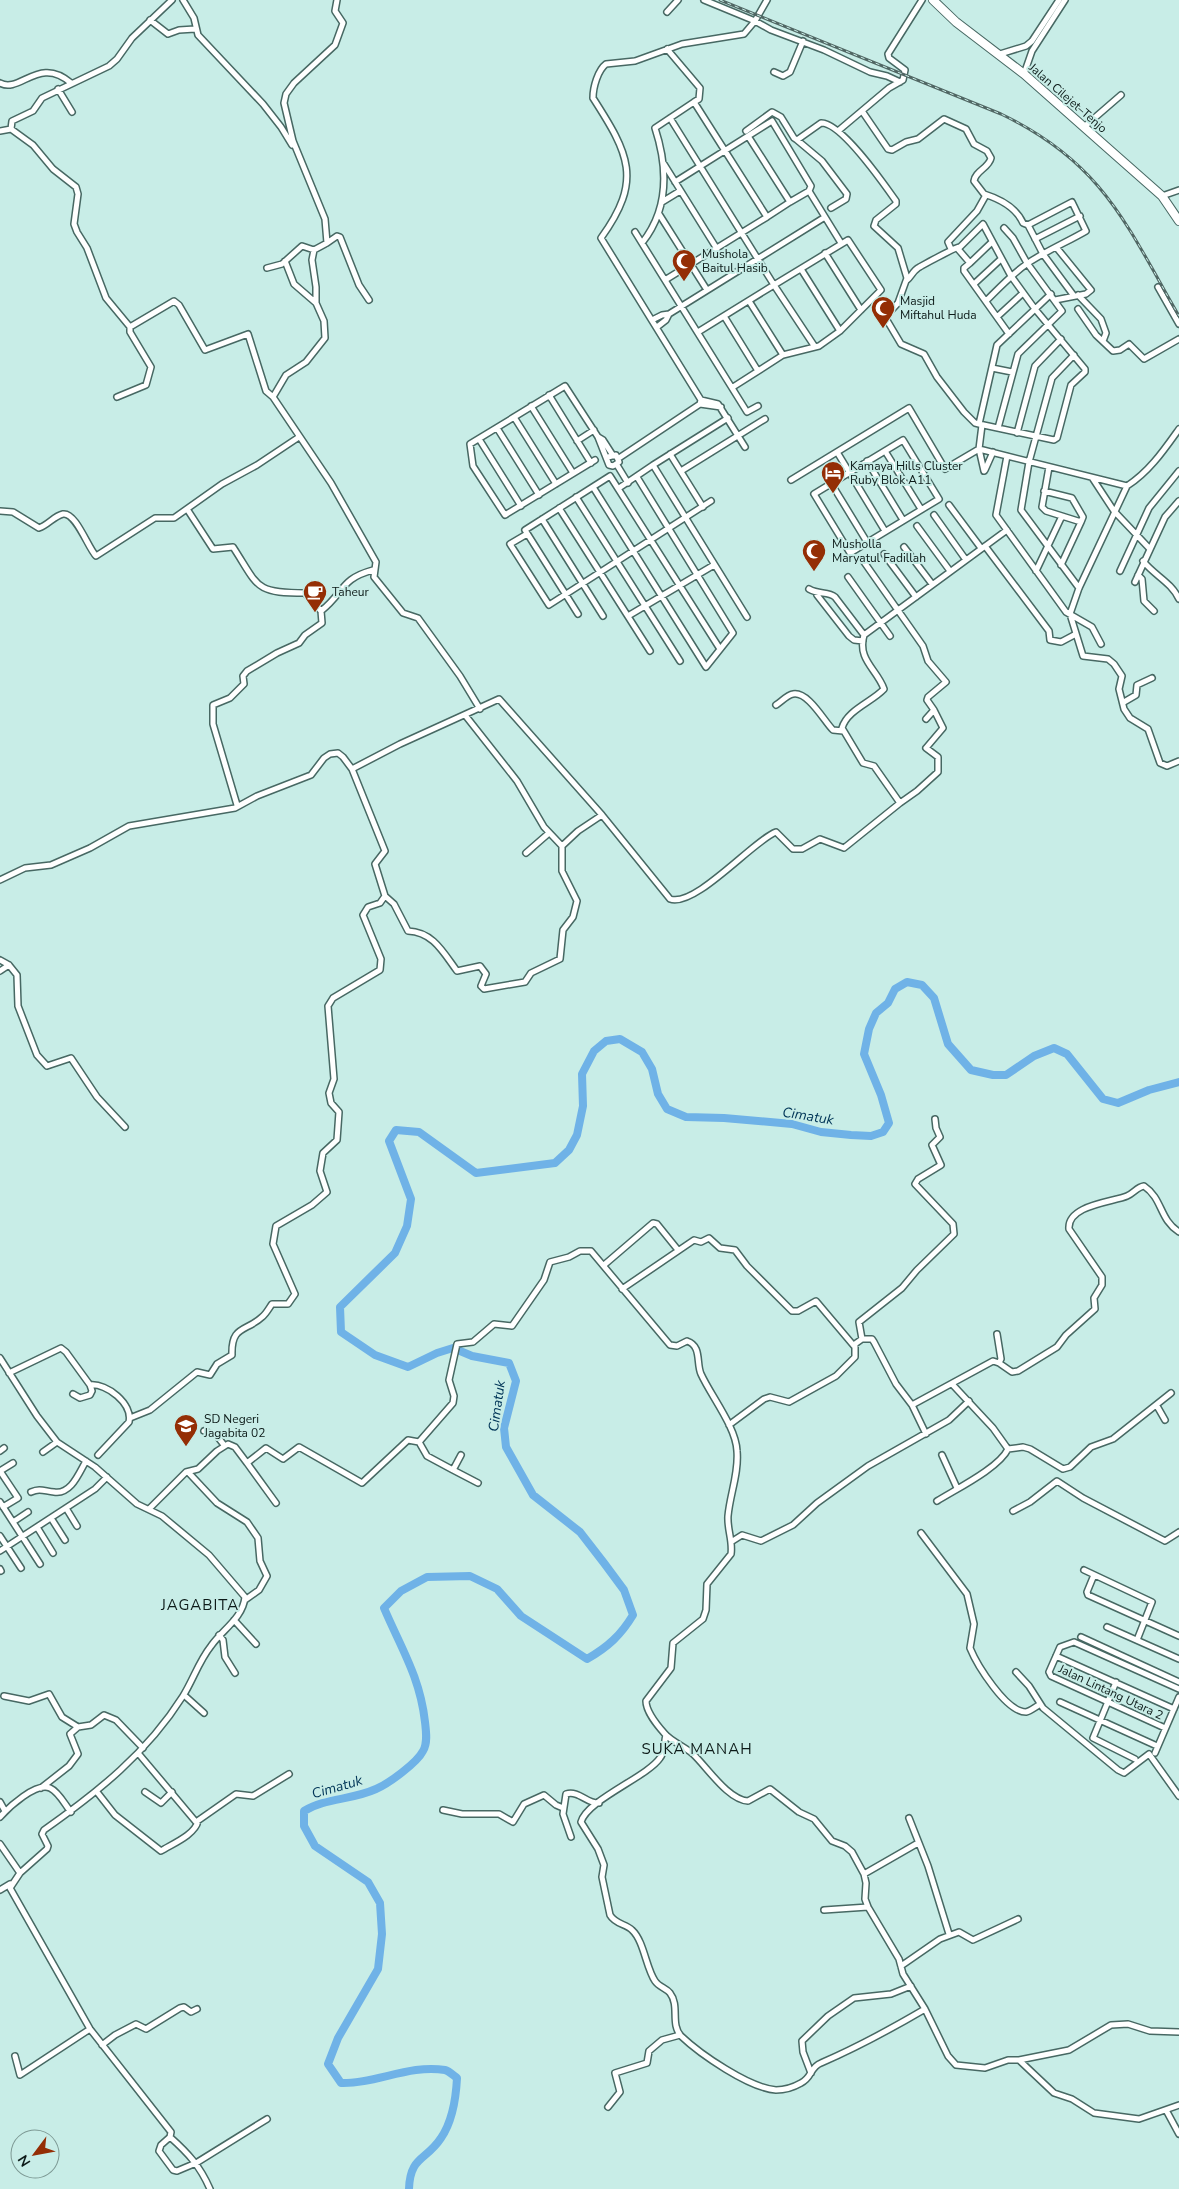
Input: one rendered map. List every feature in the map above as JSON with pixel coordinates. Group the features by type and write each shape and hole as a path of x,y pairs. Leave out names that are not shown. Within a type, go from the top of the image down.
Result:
{"main road":[{"name":"Jalan Cilejet–Tenjo","path":"933,0 956,22 1024,74 1162,196 1179,221"}],"street":[{"path":"11,129 12,121 33,110 42,98 71,82 112,64 132,38 172,0"},
{"path":"183,0 194,18 195,29 281,127 306,172"},
{"path":"327,243 325,219 290,134 284,99 294,83 335,45 343,23 335,11 337,0"},
{"path":"667,12 678,0"},
{"path":"704,0 755,21 771,30 803,41 870,72 887,76 900,82"},
{"path":"700,402 657,327 601,238 619,212 624,200 627,167 622,148 593,98 593,92 599,74 606,64 636,61 667,49 704,39 744,34 755,21 767,0"},
{"path":"838,131 889,88 904,79 905,70 890,58 889,50 922,0"},
{"path":"1000,54 1026,46 1032,41 1060,0"},
{"path":"1024,74 1032,51 1065,0"},
{"path":"150,20 168,34 179,30 195,29"},
{"path":"774,72 783,76 790,72 803,41"},
{"path":"1026,46 1032,51"},
{"path":"667,49 700,88 700,99 654,128 664,164 716,248"},
{"path":"0,83 10,85 43,72 60,75 71,82"},
{"path":"58,90 72,112"},
{"path":"1084,127 1121,95"},
{"path":"694,102 766,217"},
{"path":"862,111 888,149 892,150 906,142 918,140 944,119 966,129 974,144 990,155 990,162 974,179 986,195 994,196 1005,205 1012,206 1023,223 1028,225 1043,254 1076,296 1100,319 1106,333 1103,341"},
{"path":"675,182 725,150 772,112 781,117 794,138 822,161 847,194 846,199 831,208"},
{"path":"670,118 815,347"},
{"path":"665,280 809,191 811,186 773,122 747,133"},
{"path":"797,140 822,122 838,131 864,158 896,201 896,204 876,220 874,226 898,248 907,280"},
{"path":"0,131 11,129 33,145 53,169 76,187 78,194 74,224 77,232 86,248 106,298 130,327 130,332 152,367 146,385 117,397"},
{"path":"747,133 790,202"},
{"path":"642,243 655,225 659,214 662,202 664,164"},
{"path":"1162,196 1179,190"},
{"path":"662,202 680,191"},
{"path":"809,191 842,243"},
{"path":"951,249 948,242 977,211 986,195"},
{"path":"987,300 1011,276 1027,264 1086,231 1080,216 1071,202 1028,225"},
{"path":"659,214 707,290"},
{"path":"1035,239 1080,216"},
{"path":"652,320 669,314 825,217"},
{"path":"982,224 1011,276 1035,309 1074,355 1085,372 1071,385 1057,438 1054,440 1036,437 975,423 964,412 938,377 924,354 901,344 885,318 898,303 907,280 918,268 924,266 930,260 940,258 951,249 959,247 982,224"},
{"path":"998,428 1018,354 1062,312 1051,294 1027,264 1013,238 1004,228"},
{"path":"635,232 747,412 758,406"},
{"path":"267,268 286,261 302,246 314,250 337,236 340,237 360,288 369,300"},
{"path":"698,332 825,253 850,240 881,290 840,331 815,347 783,355 732,387"},
{"path":"992,242 964,270 987,300 1009,334"},
{"path":"959,247 959,250 970,262"},
{"path":"1055,300 1090,292 1090,288 1056,247"},
{"path":"273,397 286,375 306,362 324,342 325,325 316,303 312,260 314,250"},
{"path":"825,253 861,310"},
{"path":"974,284 1001,259"},
{"path":"286,261 294,284 316,303"},
{"path":"801,268 840,331"},
{"path":"1158,287 1179,324"},
{"path":"998,316 1023,293"},
{"path":"993,452 984,471 979,449 981,424 997,345 1051,294"},
{"path":"130,327 174,301 179,305 205,350 248,334 264,388 273,397 331,483 376,562 373,570 374,577 403,613 418,618 480,709"},
{"path":"749,301 783,355"},
{"path":"1078,310 1096,335 1113,352 1131,345 1144,359 1179,339"},
{"path":"657,327 666,320 669,314"},
{"path":"724,316 758,371"},
{"path":"1017,433 1035,366 1061,339"},
{"path":"1074,355 1052,378 1029,462 1022,512 1079,588"},
{"path":"992,368 1012,372"},
{"path":"549,395 577,441 593,461 521,506 507,514 502,514 472,466 470,444 549,395 567,386 598,437 603,440 610,456 609,465 617,465"},
{"path":"628,483 617,465 619,458 700,402 718,404 721,407 745,448"},
{"path":"531,406 573,473"},
{"path":"791,480 909,408 945,469 979,449 1127,486"},
{"path":"514,417 556,484"},
{"path":"619,488 728,418"},
{"path":"681,471 765,419"},
{"path":"497,428 539,495"},
{"path":"1179,429 1165,449 1138,478 1127,486 1079,588 1070,614 1082,656 1108,659 1122,676 1119,689 1124,702 1124,710 1128,716 1148,729 1160,763 1167,766 1179,761"},
{"path":"577,441 594,430"},
{"path":"0,510 13,512 39,528 57,516 69,515 75,520 96,556 155,518 171,519 222,484 257,465 300,437"},
{"path":"479,439 521,506"},
{"path":"903,440 939,499 850,553 814,494 867,461 903,440"},
{"path":"885,451 921,509"},
{"path":"837,452 885,531"},
{"path":"670,454 703,507"},
{"path":"610,456 619,458"},
{"path":"1007,456 996,515 1066,612 1092,627 1100,644"},
{"path":"867,461 903,520"},
{"path":"653,465 747,617"},
{"path":"1048,467 1041,504 1044,509 1081,522"},
{"path":"1120,570 1151,506 1179,471"},
{"path":"578,614 525,530 610,476 720,649"},
{"path":"593,487 706,667 733,633 637,477"},
{"path":"1093,479 1114,512 1149,548"},
{"path":"831,483 867,542"},
{"path":"1044,491 1072,498 1083,517 1061,565"},
{"path":"576,497 680,661"},
{"path":"527,534 510,544 549,605 711,501"},
{"path":"1135,582 1149,548 1165,517 1179,501"},
{"path":"949,505 1049,631 1050,640 1061,642 1076,634"},
{"path":"559,508 650,651"},
{"path":"186,509 213,549 232,547 259,587 274,593 305,593 321,610 322,623 305,636 299,644 277,653 247,671 243,676 244,684 230,698 215,703 212,708 213,724 237,806"},
{"path":"934,514 966,560"},
{"path":"1036,571 1062,516"},
{"path":"542,520 603,616"},
{"path":"917,526 950,571"},
{"path":"808,589 817,595 849,636 854,640 863,638 932,584 1006,530"},
{"path":"904,547 932,584"},
{"path":"884,554 916,597"},
{"path":"1144,561 1153,574 1167,582 1179,599"},
{"path":"352,769 400,744 501,699 602,815 666,896 675,900 709,883 773,833 778,833 787,845 798,849 820,839 844,848 900,803 917,792 938,772 938,757 926,748 943,728 927,698 946,682 928,661 923,646 864,562"},
{"path":"628,616 714,565"},
{"path":"321,610 331,603 348,580 356,574 373,570"},
{"path":"1138,575 1142,580 1144,601 1154,611"},
{"path":"848,577 890,636"},
{"path":"817,595 831,594 836,597 863,638 866,661 884,689 845,721 843,731 863,763 874,766 900,803"},
{"path":"1124,702 1136,695 1137,684 1152,678"},
{"path":"776,705 789,695 797,694 808,700 833,730 843,731"},
{"path":"926,719 934,710"},
{"path":"0,880 24,868 51,865 90,848 128,826 166,821 237,806 311,775 324,758 330,754 338,753 343,756 352,769 385,851 375,864 385,896 394,904 408,931 419,932 431,937 457,971 480,966 486,974 481,986 484,989 525,982 531,973 560,959 563,930 572,917 577,901 562,871 562,846 549,833 517,781 465,715"},
{"path":"562,846 578,831 602,815"},
{"path":"526,853 549,833"},
{"path":"98,1455 124,1429 130,1418 150,1410 197,1372 210,1375 217,1364 232,1355 232,1344 238,1330 262,1318 272,1304 288,1304 295,1294 273,1244 276,1226 312,1205 327,1192 320,1171 323,1153 337,1140 339,1112 331,1103 329,1093 334,1079 328,1006 333,998 380,970 381,959 364,915 368,907 380,903 385,896"},
{"path":"0,960 10,965 17,975 18,1006 37,1055 47,1066 71,1058 97,1097 125,1127"},
{"path":"0,971 10,965"},
{"path":"862,1339 859,1322 902,1288 917,1270 954,1234 953,1224 915,1184 918,1179 941,1165 932,1145 940,1137 935,1119"},
{"path":"912,1405 993,1361 1012,1372 1018,1371 1058,1347 1066,1335 1088,1318 1095,1309 1094,1298 1102,1285 1102,1277 1068,1228 1069,1223 1081,1212 1100,1202 1126,1196 1144,1186 1151,1191 1168,1224 1179,1232"},
{"path":"604,1265 655,1223 678,1250"},
{"path":"622,1289 694,1240 701,1242 707,1238 720,1248 734,1248 747,1266 792,1310 798,1311 816,1301 854,1346 855,1357 833,1379 789,1402 770,1397 764,1398 729,1426"},
{"path":"419,1442 454,1401 449,1380 457,1344 476,1341 490,1325 499,1324 508,1327 513,1325 544,1280 553,1260 569,1258 586,1249 595,1254 670,1345 677,1346 687,1341 694,1346 698,1352 700,1373 729,1426 737,1451 728,1516 731,1554 707,1584 706,1610 702,1619 674,1644 671,1668 646,1700 647,1709 666,1735 692,1754 738,1798 748,1801 770,1789 798,1812 814,1819 832,1841 848,1848 864,1874 865,1899 868,1907 925,2009 948,2056 956,2065 985,2068 1008,2060 1020,2060 1069,2050 1111,2025 1128,2024 1150,2031 1179,2032"},
{"path":"997,1334 1001,1359 999,1363"},
{"path":"854,1346 862,1339 872,1339 896,1384 912,1405 926,1434"},
{"path":"9,1373 61,1348 90,1385 92,1391 90,1395 80,1398 73,1394"},
{"path":"0,1358 56,1442 86,1461 137,1504 162,1516 212,1557 229,1580 244,1593 245,1600"},
{"path":"952,1384 1003,1439 1008,1449"},
{"path":"90,1385 101,1385 118,1396 130,1418"},
{"path":"1008,1449 1025,1447 1063,1469 1070,1468 1091,1447 1107,1443 1172,1393"},
{"path":"731,1542 742,1535 761,1541 799,1521 816,1503 868,1466 955,1416 969,1401"},
{"path":"1157,1406 1165,1420"},
{"path":"204,1430 214,1434 224,1445"},
{"path":"247,1463 266,1448 283,1459 299,1447 361,1484 408,1440 419,1442 427,1456 478,1483"},
{"path":"42,1452 56,1442"},
{"path":"149,1509 188,1472 201,1466 224,1445 232,1444 276,1503"},
{"path":"937,1501 992,1466 1004,1456 1008,1449"},
{"path":"453,1470 461,1455"},
{"path":"942,1455 957,1488"},
{"path":"31,1492 40,1488 54,1492 66,1490 76,1479 86,1461"},
{"path":"13,1463 0,1471 18,1498 2,1505 40,1564"},
{"path":"1013,1512 1050,1486 1059,1482 1063,1469"},
{"path":"0,1890 10,1884 47,1849 48,1846 42,1834 44,1830 97,1792 143,1748 184,1695 205,1654 219,1635 234,1620 245,1600 259,1590 267,1576 260,1561 258,1538 247,1522 217,1503 188,1472"},
{"path":"0,1551 95,1489 107,1478"},
{"path":"1059,1482 1083,1498 1165,1541 1179,1532"},
{"path":"66,1508 77,1526"},
{"path":"13,1522 28,1512"},
{"path":"51,1518 65,1540"},
{"path":"37,1527 53,1553"},
{"path":"920,1533 966,1592 974,1624 970,1648 990,1682 1006,1702 1022,1711 1029,1711 1040,1704"},
{"path":"0,1536 21,1568"},
{"path":"1084,1570 1152,1602 1137,1640"},
{"path":"1094,1575 1086,1594 1179,1636"},
{"path":"234,1620 256,1644"},
{"path":"1107,1626 1179,1659"},
{"path":"219,1635 223,1640 224,1657 235,1672"},
{"path":"1081,1638 1179,1682"},
{"path":"1174,1709 1056,1656 1062,1646 1074,1642 1179,1689"},
{"name":"Jalan Lintang Utara 2","path":"1056,1656 1049,1674 1165,1728"},
{"path":"1123,1664 1126,1658"},
{"path":"1016,1672 1029,1686 1040,1704 1123,1773 1149,1754 1179,1796"},
{"path":"1116,1682 1093,1738 1135,1759"},
{"path":"4,1696 29,1701 49,1694 62,1717 78,1727"},
{"path":"184,1695 204,1713"},
{"path":"1154,1752 1179,1697"},
{"path":"1060,1702 1157,1746"},
{"path":"0,1816 21,1798 41,1788 69,1766 78,1754 70,1734 78,1727 92,1725 104,1715 116,1720 143,1748"},
{"path":"666,1735 659,1759 599,1803 583,1817 581,1822 598,1849 604,1865 602,1877 610,1916 613,1920 632,1929 654,1980 669,1992 674,2003 676,2025 680,2035 704,2054 738,2076 764,2087 777,2090 803,2083 816,2065 877,2038 925,2009"},
{"path":"138,1753 195,1821 198,1821"},
{"path":"97,1792 115,1815 161,1851 185,1836 198,1825 198,1821 236,1794 253,1796 289,1774"},
{"path":"41,1788 50,1788 71,1812"},
{"path":"145,1792 161,1803 172,1792"},
{"path":"571,1836 563,1814 567,1793 576,1794 591,1802 599,1803"},
{"path":"443,1810 462,1814 499,1814 512,1822 524,1804 544,1795 556,1805 564,1808"},
{"path":"0,1802 5,1811"},
{"path":"908,1818 928,1866 949,1934"},
{"path":"864,1874 918,1843"},
{"path":"1,1847 20,1873"},
{"path":"10,1884 11,1892 90,2029 171,2132 170,2137 161,2145 159,2151 173,2170 196,2164 267,2119"},
{"path":"824,1910 868,1907"},
{"path":"901,1966 949,1934 959,1932 973,1940 1018,1919"},
{"path":"812,2073 802,2044 828,2016 854,1998 891,1994 911,1986"},
{"path":"102,2045 115,2035 136,2024 146,2029 180,2008 184,2007 191,2012 197,2010"},
{"path":"15,2056 18,2073 22,2074 90,2029"},
{"path":"608,2107 620,2092 615,2073 647,2063 649,2051 661,2041 680,2035"},
{"path":"1020,2060 1054,2093 1072,2099 1094,2113 1139,2119 1179,2105"},
{"path":"1166,2110 1179,2134"},
{"path":"170,2137 182,2147 196,2164 210,2189"}],"waterway":[{"name":"Cimatuk","path":"409,2189 412,2170 445,2132 451,2117 457,2078 446,2071 432,2069 406,2072 367,2081 341,2083 328,2064 338,2038 378,1969 382,1934 380,1903 368,1882 315,1846 304,1826 304,1811 321,1804 367,1793 381,1786 409,1767 425,1748 426,1729 419,1691 409,1663 384,1608 401,1591 427,1577 470,1576 497,1589 521,1616 587,1659 613,1640 624,1629 633,1615 624,1590 604,1563 580,1532 533,1495 506,1447 504,1428 516,1381 509,1363 472,1356 453,1348 437,1353 408,1367 375,1355 341,1332 340,1307 395,1253 407,1226 411,1199 389,1141 396,1130 419,1132 476,1173 555,1163 569,1150 577,1135 583,1106 582,1074 594,1051 606,1041 620,1039 642,1052 652,1069 658,1094 667,1109 686,1117 724,1118 792,1124 821,1132 871,1136 883,1132 889,1123 881,1095 864,1054 869,1029 876,1013 888,1003 895,989 907,982 922,985 934,998 948,1044 971,1070 993,1075 1006,1075 1034,1056 1054,1048 1067,1054 1103,1099 1118,1103 1149,1090 1179,1082"}],"railway":[{"path":"720,0 1001,114 1036,133 1064,153 1088,175 1108,199 1143,253 1179,316"}],"place":[{"name":"Mushola Baitul Hasib","path":"684,282"},
{"name":"Masjid Miftahul Huda","path":"883,329"},
{"name":"Kamaya Hills Cluster Ruby Blok A11","path":"833,494"},
{"name":"Musholla Maryatul Fadillah","path":"814,572"},
{"name":"Taheur","path":"315,613"},
{"name":"SD Negeri Jagabita 02","path":"186,1447"}],"district":[{"name":"JAGABITA","path":"200,1605"},
{"name":"SUKA MANAH","path":"697,1749"}]}
